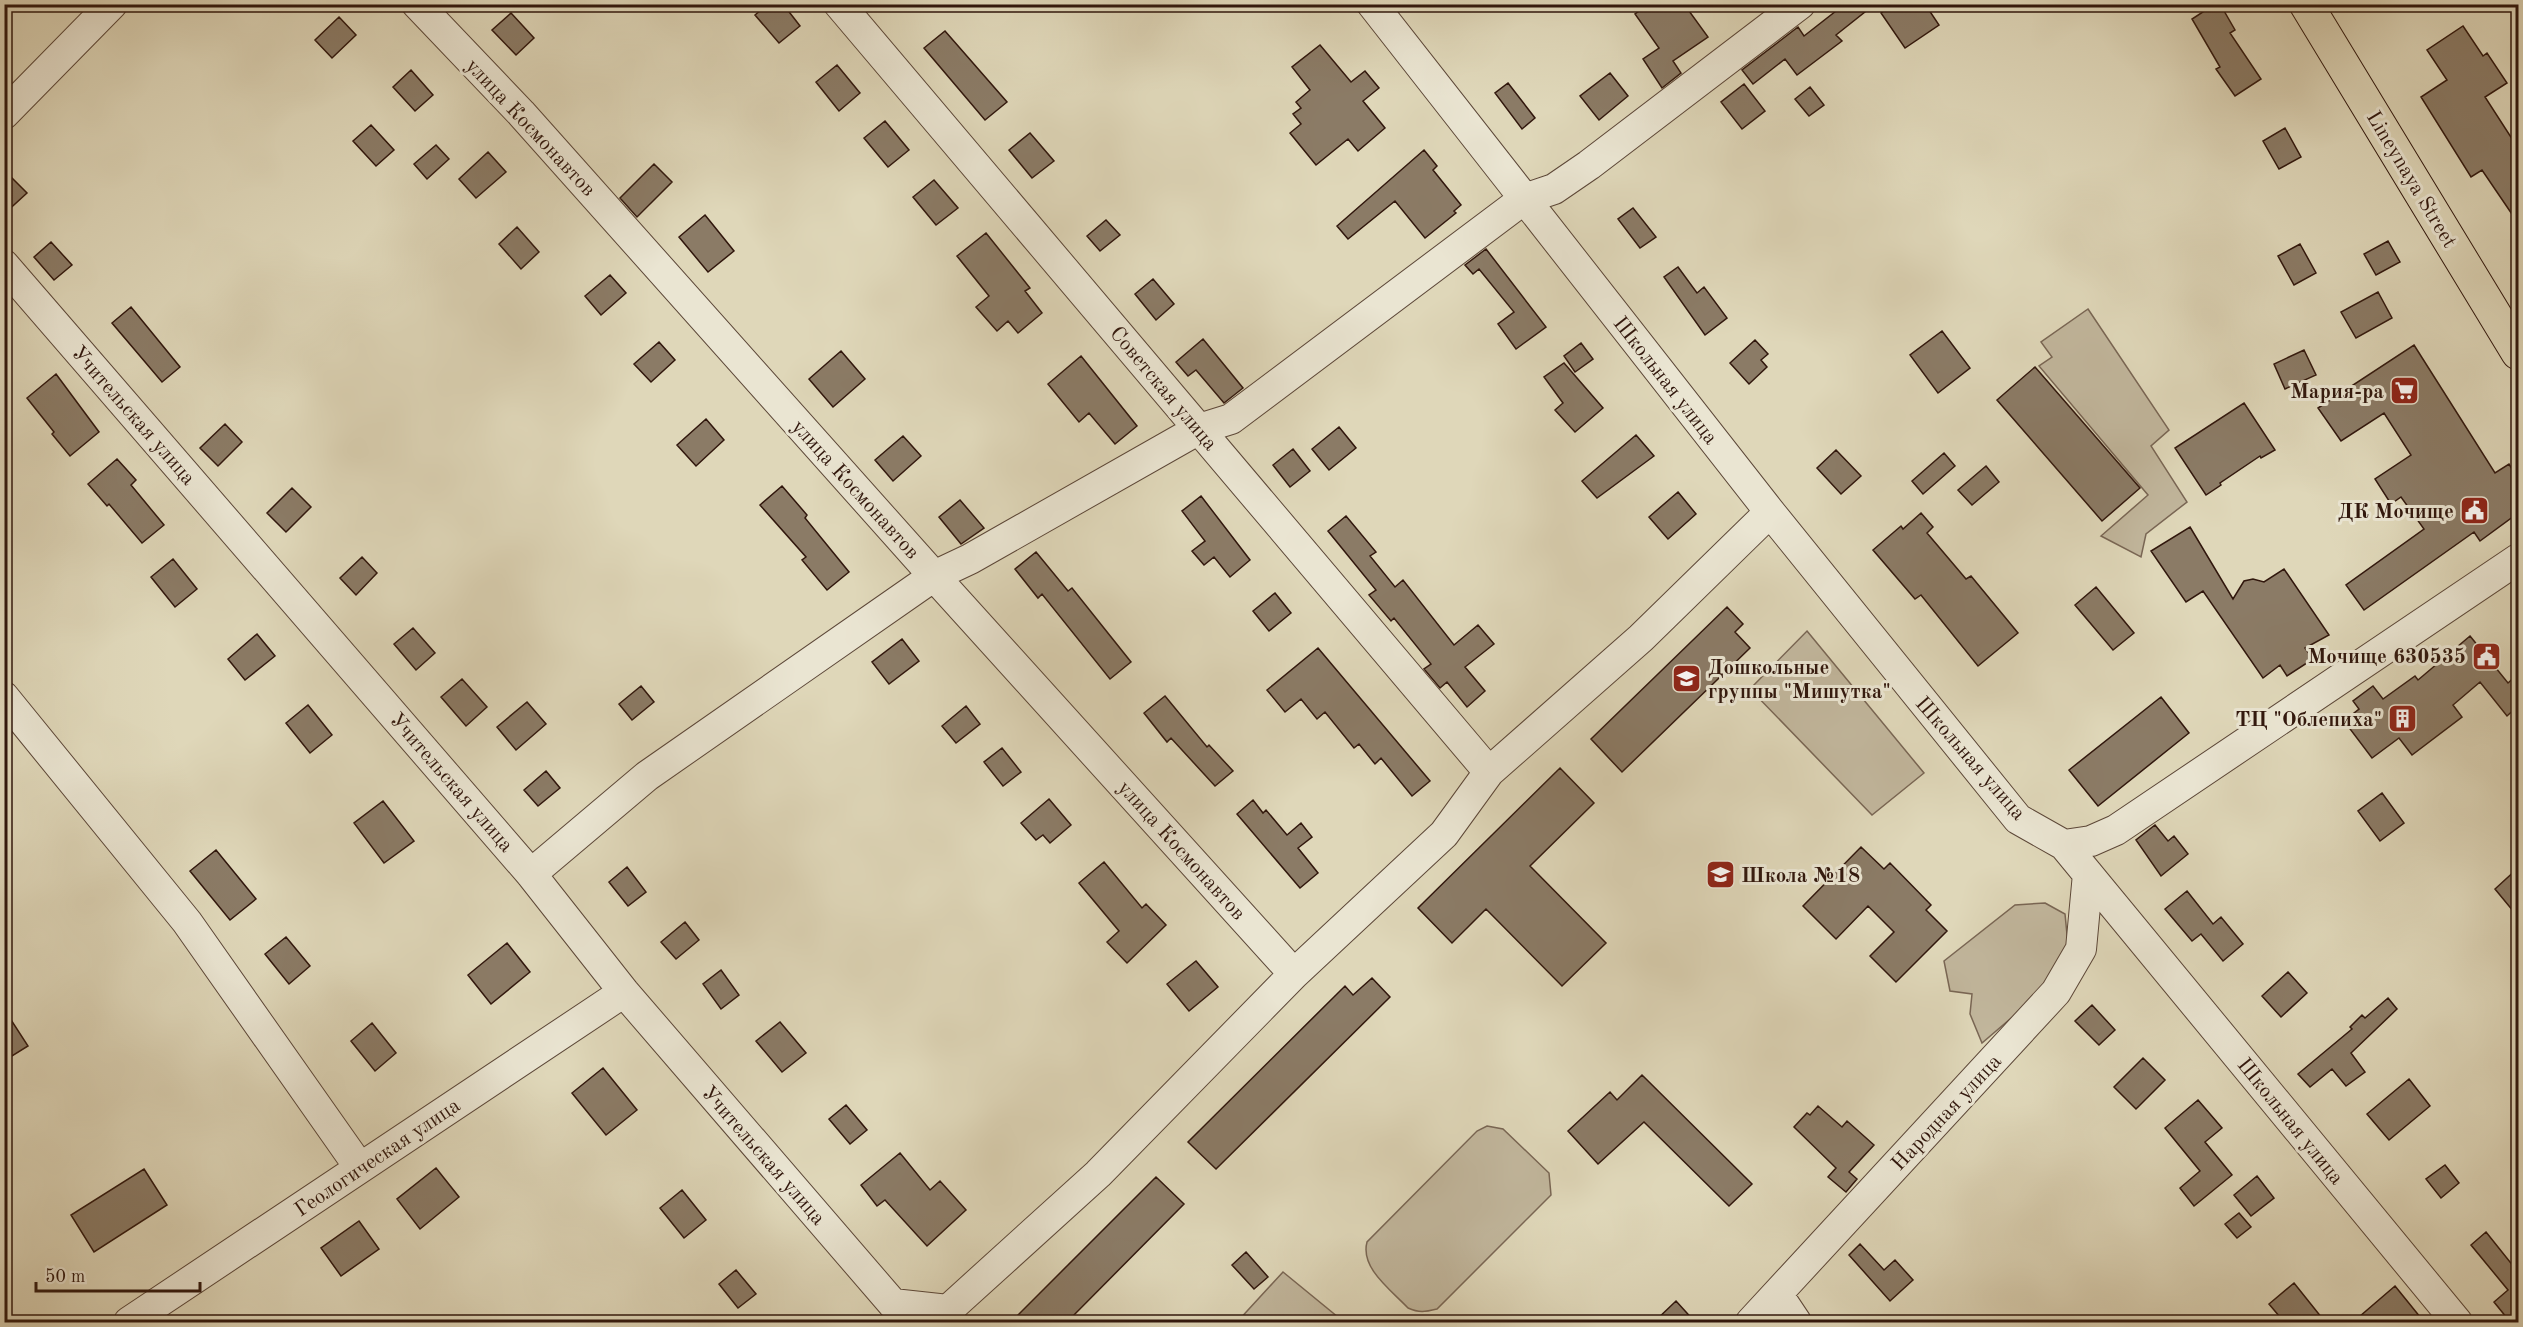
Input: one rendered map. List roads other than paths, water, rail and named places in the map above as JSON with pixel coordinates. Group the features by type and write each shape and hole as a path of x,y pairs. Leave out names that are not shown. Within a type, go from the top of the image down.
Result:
{"main road":[{"name":"Lineynaya Street","path":"2306,4 2518,353"}],"street":[{"path":"4,114 112,4"},
{"name":"улица Космонавтов","path":"417,4 521,113 934,576 1294,974"},
{"name":"Советская улица","path":"839,4 1489,772"},
{"name":"Школьная улица","path":"1372,4 1770,512 2018,819 2064,846 2457,1323"},
{"path":"531,874 647,776 934,576 970,559 1199,429 1231,419 1524,199 1554,189 1589,165 1800,4"},
{"name":"Учительская улица","path":"4,265 531,874 624,992 893,1314"},
{"path":"893,1314 948,1310 1098,1174 1294,974 1444,834 1489,772 1641,638 1770,512"},
{"path":"2064,846 2091,841 2116,830 2518,559"},
{"path":"4,697 187,922 360,1168"},
{"name":"Народная улица","path":"1751,1323 2056,992 2081,949 2088,874"},
{"name":"Геологическая улица","path":"129,1323 624,992"},
{"path":"1778,1295 1796,1323"}],"place":[{"name":"Мария-ра","path":"2405,391"},
{"name":"ДК Мочище","path":"2475,511"},
{"name":"Мочище 630535","path":"2487,656"},
{"name":"Дошкольные группы \"Мишутка\"","path":"1687,679"},
{"name":"ТЦ \"Облепиха\"","path":"2403,719"},
{"name":"Школа №18","path":"1720,875"}]}
